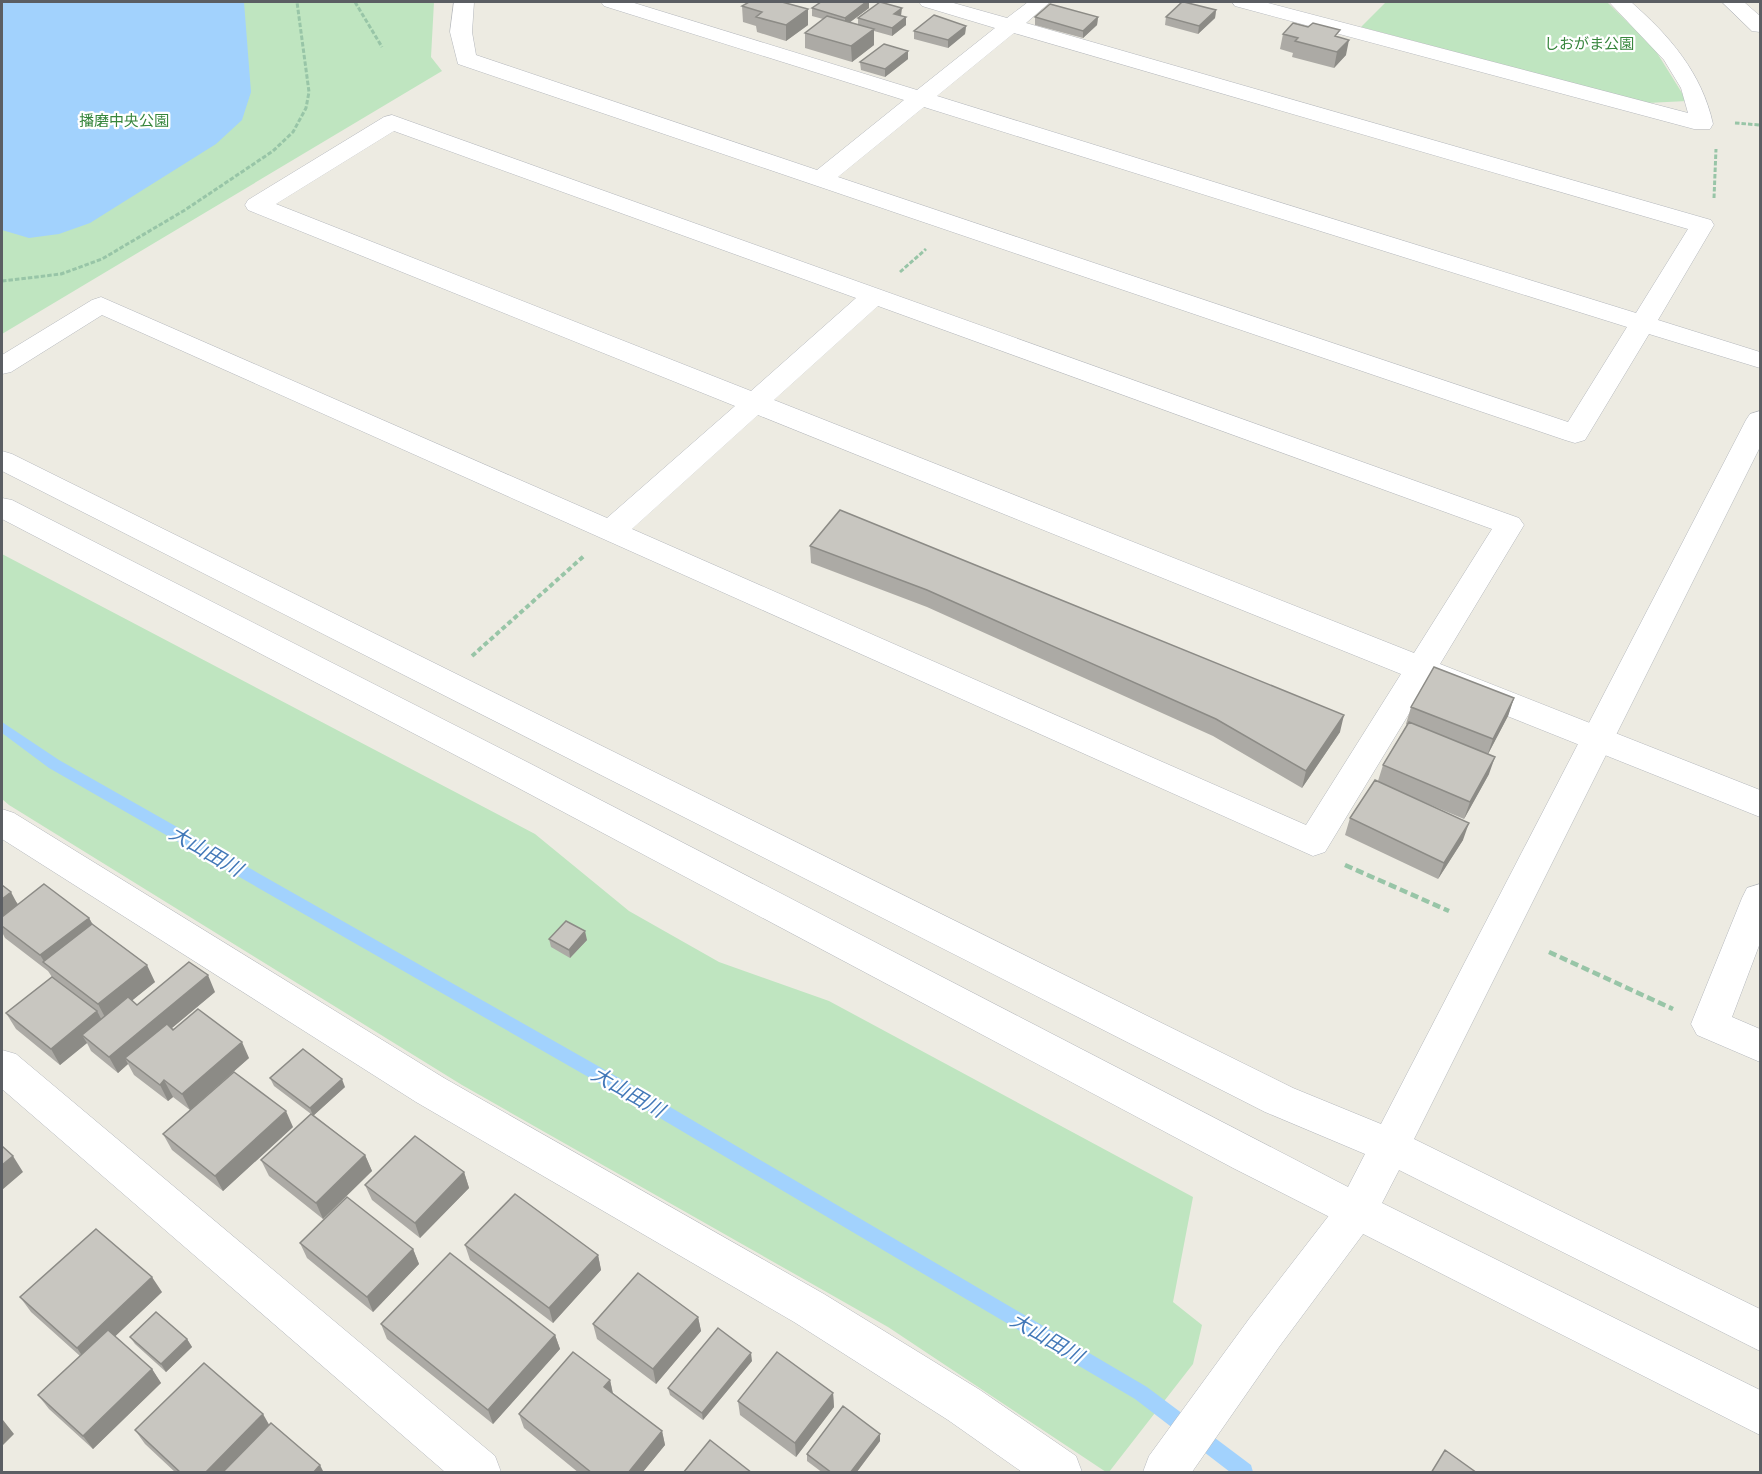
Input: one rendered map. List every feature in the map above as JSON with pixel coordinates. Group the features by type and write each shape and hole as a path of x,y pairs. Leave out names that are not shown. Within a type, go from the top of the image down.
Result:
{"street":[{"path":"464,2 461,32 466,59 1575,434 1644,324 1702,225 929,2"},
{"path":"611,2 1761,360"},
{"path":"820,179 1040,2"},
{"path":"1242,2 1702,124 1700,104 1668,51 1619,2"},
{"path":"1732,2 1761,26"},
{"path":"2,366 101,305 1313,843 1421,667 1509,525 392,122 257,205 1421,667 1761,804"},
{"path":"610,532 874,296"},
{"path":"1165,1473 1264,1333 1358,1209 1761,420"},
{"path":"2,460 1269,1095 1390,1146 1761,1331"},
{"path":"2,507 508,768 1247,1156 1358,1209 1761,1413"},
{"path":"2,822 430,1090 809,1308 964,1405 1060,1473"},
{"path":"1761,898 1710,1024 1761,1046"},
{"path":"2,1066 479,1473"}],"path":[{"path":"2,281 61,274 102,259 185,210 273,151 293,132 306,108 309,92 297,2"},
{"path":"355,2 382,47"},
{"path":"1702,124 1713,132 1717,155 1714,198 1709,219 1702,225"},
{"path":"874,296 927,248"},
{"path":"471,657 610,532"},
{"path":"1313,843 1331,859 1449,910"},
{"path":"1549,952 1710,1024"}],"green space":[{"name":"播磨中央公園","path":"2,2 434,2 431,57 442,71 2,334"},
{"name":"しおがま公園","path":"1386,2 1607,2 1654,48 1687,101 1647,103 1361,27"},
{"path":"2,554 535,834 629,911 719,962 829,1001 1193,1197 1173,1302 1202,1325 1193,1364 1109,1472 1106,1472 888,1327 462,1085 9,805 2,799"}],"water":[{"path":"2,2 244,2 251,92 242,120 216,144 90,223 59,234 29,238 2,230"}],"building":[{"path":"749,2 782,2 808,9 786,25 756,17 762,12 742,6"},
{"path":"821,2 866,2 845,18 812,8"},
{"path":"880,2 902,8 894,14 906,17 892,28 858,18"},
{"path":"1182,2 1216,10 1199,26 1166,17"},
{"path":"1050,4 1098,17 1083,31 1035,17"},
{"path":"934,15 966,26 948,40 914,31"},
{"path":"827,16 874,29 851,46 805,33"},
{"path":"1293,23 1308,27 1313,23 1340,30 1335,36 1349,40 1337,52 1295,41 1298,38 1283,34"},
{"path":"884,44 908,51 885,69 860,62"},
{"path":"840,510 1344,715 1306,771 1216,719 927,590 810,546"},
{"path":"1434,667 1514,698 1493,739 1411,707"},
{"path":"1409,722 1495,757 1470,802 1383,765"},
{"path":"1375,780 1469,823 1444,863 1350,818"},
{"path":"44,884 89,918 40,955 2,926 2,917"},
{"path":"2,885 11,892 2,899"},
{"path":"566,921 585,931 569,950 549,939"},
{"path":"92,924 147,965 98,1004 43,962"},
{"path":"189,962 208,975 109,1057 82,1035 128,997 137,1005"},
{"path":"52,977 97,1011 51,1049 6,1013"},
{"path":"198,1009 242,1042 182,1094 164,1080 160,1085 125,1058 167,1024 173,1030"},
{"path":"303,1049 342,1079 310,1108 270,1078"},
{"path":"234,1072 286,1111 215,1176 163,1134"},
{"path":"311,1114 365,1155 316,1203 261,1160"},
{"path":"415,1136 464,1172 415,1223 365,1185"},
{"path":"2,1146 13,1156 2,1165"},
{"path":"515,1194 598,1255 549,1308 465,1245"},
{"path":"347,1197 413,1249 367,1297 300,1243"},
{"path":"96,1229 152,1277 77,1348 20,1297"},
{"path":"450,1253 555,1335 488,1410 381,1324"},
{"path":"638,1273 698,1317 653,1369 593,1324"},
{"path":"156,1312 187,1339 161,1364 130,1337"},
{"path":"718,1328 751,1353 702,1413 668,1388"},
{"path":"108,1330 152,1369 83,1436 38,1395"},
{"path":"573,1352 610,1380 604,1387 662,1431 628,1473 592,1473 519,1414"},
{"path":"777,1352 833,1393 795,1443 738,1401"},
{"path":"204,1363 263,1414 205,1473 181,1473 135,1430"},
{"path":"843,1406 880,1434 850,1473 832,1473 807,1454"},
{"path":"271,1423 320,1465 313,1473 222,1473"},
{"path":"710,1440 752,1473 683,1473"},
{"path":"1445,1450 1477,1473 1431,1473"}],"waterway":[{"name":"大山田川","path":"2,727 54,764 659,1109 1141,1393 1244,1472"}]}
